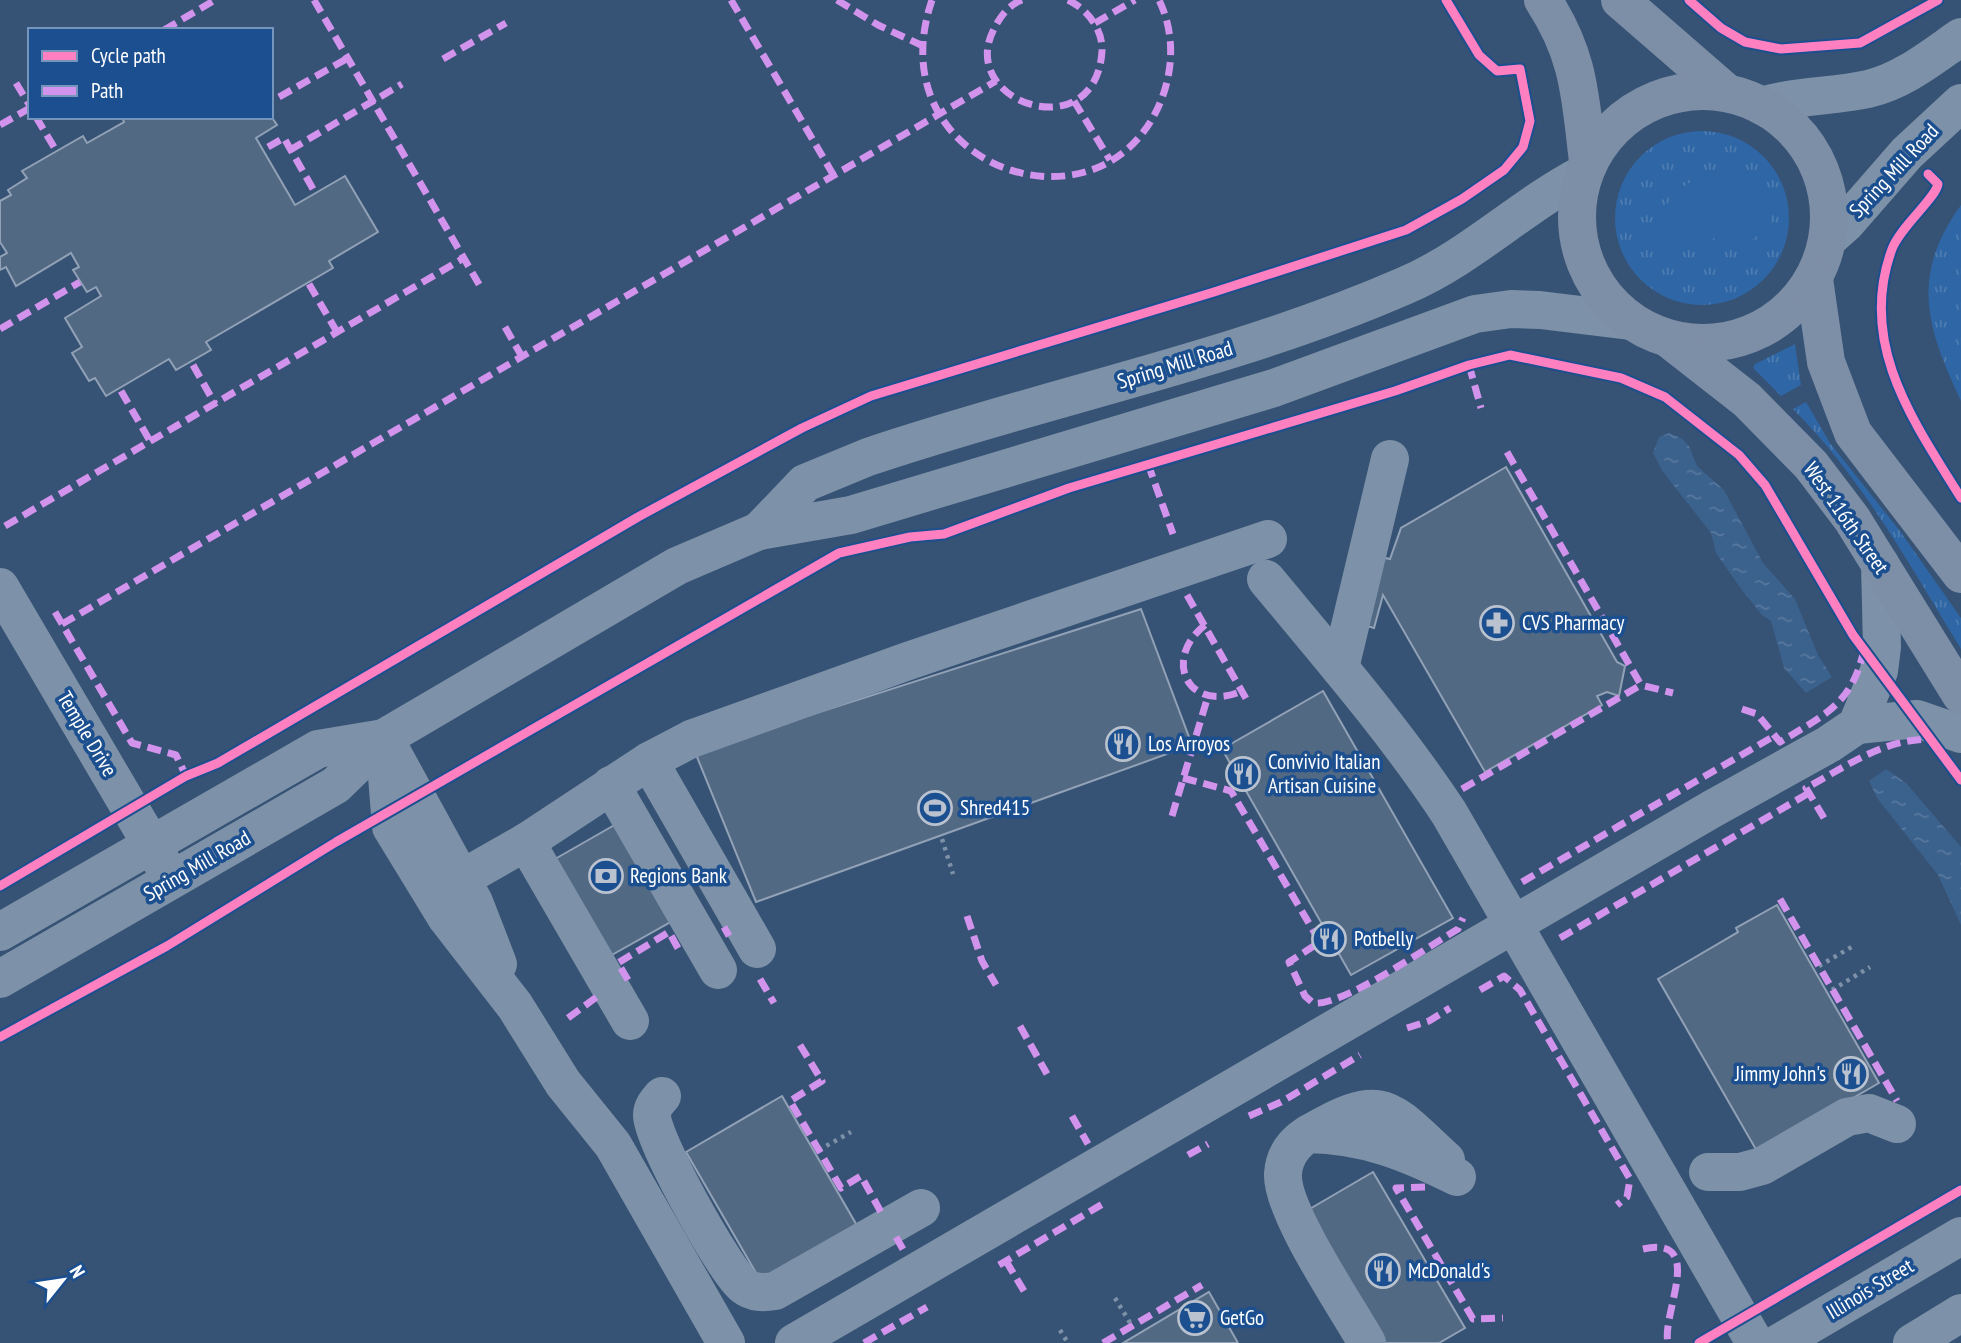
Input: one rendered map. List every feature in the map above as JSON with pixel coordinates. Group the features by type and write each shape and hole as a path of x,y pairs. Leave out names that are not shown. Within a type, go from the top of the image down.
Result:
{"main road":[{"path":"1543,0 1572,54 1581,88 1586,168"},
{"path":"1620,0 1726,92"},
{"path":"1697,90 1726,92 1762,106 1783,118 1805,142 1822,172 1829,205 1828,239 1814,279 1793,306 1767,326 1736,340 1703,344 1669,339 1630,321 1606,298 1588,270 1578,239 1576,206 1586,168 1612,128 1644,103 1670,93 1697,90"},
{"path":"1814,279 1826,362 1853,433 1961,574"},
{"name":"West 116th Street","path":"1669,339 1747,401 1811,465 1852,519 1961,695"}],"street":[{"path":"1762,106 1791,97 1842,94 1886,84 1961,37"},
{"name":"Spring Mill Road","path":"1828,239 1846,223 1907,153 1961,103"},
{"name":"Spring Mill Road","path":"759,531 805,483 868,457 1298,328 1405,286 1468,252 1586,168"},
{"name":"Spring Mill Road","path":"0,979 336,785 384,738 677,566 759,531 851,515 1274,388 1379,352 1475,314 1511,309 1540,310 1630,321"},
{"path":"1340,668 1391,459"},
{"path":"461,879 526,842 649,761 691,739 857,679 1268,539"},
{"path":"1857,725 1879,671 1882,648 1880,564"},
{"path":"1266,579 1425,777 1514,925 1755,1343"},
{"name":"Temple Drive","path":"0,587 172,881"},
{"path":"793,1343 1712,809 1829,744 1857,725 1917,719 1961,734"},
{"name":"Spring Mill Road","path":"0,932 318,749 384,738"},
{"path":"384,738 461,879 515,1006"},
{"path":"384,738 391,827 446,917 515,1006 563,1083 613,1145 726,1343"},
{"path":"649,761 757,949"},
{"path":"611,785 718,970"},
{"path":"526,842 630,1021"},
{"path":"662,1096 655,1104 651,1116 666,1158 734,1277 755,1291 775,1291 921,1208"},
{"path":"1708,1171 1740,1172 1762,1166 1847,1117 1869,1113 1897,1124"},
{"path":"1367,1343 1289,1202 1283,1175 1287,1155 1308,1134 1348,1135 1452,1169"},
{"name":"Illinois Street","path":"1779,1343 1961,1236"},
{"path":"1912,1343 1961,1312"}],"path":[{"path":"942,839 953,874"},
{"path":"1819,966 1855,945"},
{"path":"1832,990 1870,967"},
{"path":"819,1150 851,1132"},
{"path":"1447,1274 1483,1273"},
{"path":"1115,1298 1132,1326"},
{"path":"1060,1330 1068,1343"}],"green space":[{"path":"1702,131 1735,138 1763,157 1782,185 1789,218 1782,251 1763,279 1735,298 1702,305 1669,298 1641,279 1622,251 1615,218 1622,185 1641,157 1669,138"},
{"path":"1732,170 1751,178 1765,192 1771,210 1768,230 1747,242 1736,240 1729,232 1657,261 1657,226 1672,197 1698,178"},
{"path":"1961,205 1961,401 1932,325 1929,278 1945,230"},
{"path":"1795,344 1801,385 1781,396 1753,368 1755,364"},
{"path":"1806,402 1830,443 1900,531 1961,618 1961,649 1904,555 1842,464 1793,409"}],"water":[{"path":"1669,433 1681,438 1689,446 1697,466 1724,490 1763,563 1795,599 1818,655 1832,677 1806,693 1784,668 1771,621 1762,615 1741,589 1716,553 1711,533 1663,472 1653,453 1659,437"},
{"path":"1886,769 1906,783 1961,847 1961,925 1938,875 1877,798 1869,781"}],"building":[{"path":"123,119 273,119 277,125 256,138 295,205 345,176 378,232 329,261 333,268 206,342 211,350 176,370 169,359 106,396 95,378 89,381 72,353 82,347 65,318 101,296 96,287 87,292 73,270 79,267 71,253 16,286 6,267 0,270 0,257 7,253 0,242 0,201 11,195 8,190 27,178 22,171 83,136 87,143 124,122"},
{"name":"CVS Pharmacy","path":"1506,467 1617,662 1625,666 1619,696 1607,692 1597,696 1602,705 1485,772 1383,595 1374,628 1335,617 1354,551 1390,559 1401,528"},
{"path":"1141,609 1192,745 756,902 695,752"},
{"path":"1323,691 1453,918 1351,975 1222,749"},
{"name":"Regions Bank","path":"618,823 674,920 610,956 555,859"},
{"path":"1777,905 1879,1083 1758,1153 1658,979 1738,932 1736,928"},
{"path":"782,1096 859,1229 763,1285 686,1152"},
{"name":"McDonald's","path":"1373,1172 1465,1328 1439,1343 1377,1343 1301,1214"},
{"name":"GetGo","path":"1209,1292 1238,1343 1123,1343"}],"marked path":[{"path":"167,28 215,0"},
{"path":"314,0 480,286"},
{"path":"731,0 834,176"},
{"path":"837,0 878,25 921,45"},
{"path":"932,0 923,59 936,107 965,144 1004,168 1049,177 1094,169 1134,143 1162,98 1169,74 1171,49 1170,36 1159,0"},
{"path":"1022,0 1008,9 998,21 987,57 994,78 1011,95 1032,105 1056,107 1078,99 1094,81 1102,51 1097,28 1087,14 1068,0"},
{"path":"1095,23 1135,0"},
{"path":"443,59 506,23"},
{"path":"279,97 348,58"},
{"path":"62,624 996,81"},
{"path":"16,83 28,103"},
{"path":"290,150 402,84"},
{"path":"1074,101 1110,160"},
{"path":"0,125 28,109"},
{"path":"37,119 54,147"},
{"path":"268,147 284,138 313,189"},
{"path":"5,526 464,258"},
{"path":"0,329 80,282"},
{"path":"309,284 337,332"},
{"path":"505,327 521,355"},
{"path":"193,365 215,404"},
{"path":"1469,365 1481,408"},
{"path":"121,391 150,441"},
{"path":"1507,452 1641,685 1673,693"},
{"path":"1148,464 1173,534"},
{"path":"1187,595 1248,702"},
{"path":"55,612 132,743 176,755 186,776"},
{"path":"1205,625 1192,639 1185,653 1183,667 1187,680 1195,689 1208,695 1223,696 1242,691"},
{"path":"1742,709 1757,714 1780,742 1823,715 1844,695 1859,668 1864,649"},
{"path":"1462,789 1641,685"},
{"path":"1172,816 1208,696"},
{"path":"1522,882 1776,735"},
{"path":"1824,818 1806,788 1881,749 1914,740 1931,739"},
{"path":"1183,778 1231,791 1320,942 1289,962 1305,996 1313,1003 1344,996 1386,974 1458,929 1463,918"},
{"path":"1560,938 1809,793"},
{"path":"1780,899 1897,1101"},
{"path":"967,916 982,961 996,985"},
{"path":"724,927 729,936"},
{"path":"628,980 618,963 669,932 680,952"},
{"path":"1480,990 1504,976 1520,990 1630,1179 1627,1197 1617,1205"},
{"path":"760,979 774,1003"},
{"path":"568,1018 598,996"},
{"path":"1407,1028 1429,1021 1450,1008"},
{"path":"1020,1026 1047,1074"},
{"path":"800,1045 822,1081 790,1101 841,1188 861,1176 882,1214"},
{"path":"1249,1116 1281,1102 1360,1055"},
{"path":"1072,1116 1088,1144"},
{"path":"1188,1155 1208,1144"},
{"path":"1425,1187 1396,1188 1473,1319 1503,1318"},
{"path":"999,1265 1106,1202"},
{"path":"896,1237 904,1251"},
{"path":"1643,1249 1662,1248 1673,1254 1677,1265 1668,1343"},
{"path":"1006,1261 1024,1291"},
{"path":"1103,1343 1202,1285"},
{"path":"864,1343 927,1307"}],"cycle path":[{"path":"0,886 186,776 218,763 638,517 802,428 871,396 1214,292 1406,230 1462,199 1504,170 1523,147 1530,121 1520,69 1497,71 1479,55 1446,0"},
{"path":"1689,0 1721,28 1745,42 1781,49 1860,43 1938,0"},
{"path":"1928,174 1938,184 1892,249 1883,284 1881,317 1886,349 1909,411 1961,498"},
{"path":"0,1037 167,946 336,842 839,553 910,537 944,534 1069,488 1395,391 1469,365 1510,355 1621,378 1665,397 1739,455 1765,485 1853,635 1961,780"},
{"path":"1699,1343 1961,1190"}],"place":[{"name":"CVS Pharmacy","path":"1497,623"},
{"name":"Los Arroyos","path":"1123,744"},
{"name":"Convivio Italian Artisan Cuisine","path":"1243,774"},
{"name":"Shred415","path":"935,808"},
{"name":"Regions Bank","path":"606,876"},
{"name":"Potbelly","path":"1329,939"},
{"name":"Jimmy John's","path":"1851,1074"},
{"name":"McDonald's","path":"1383,1271"},
{"name":"GetGo","path":"1195,1318"}]}
